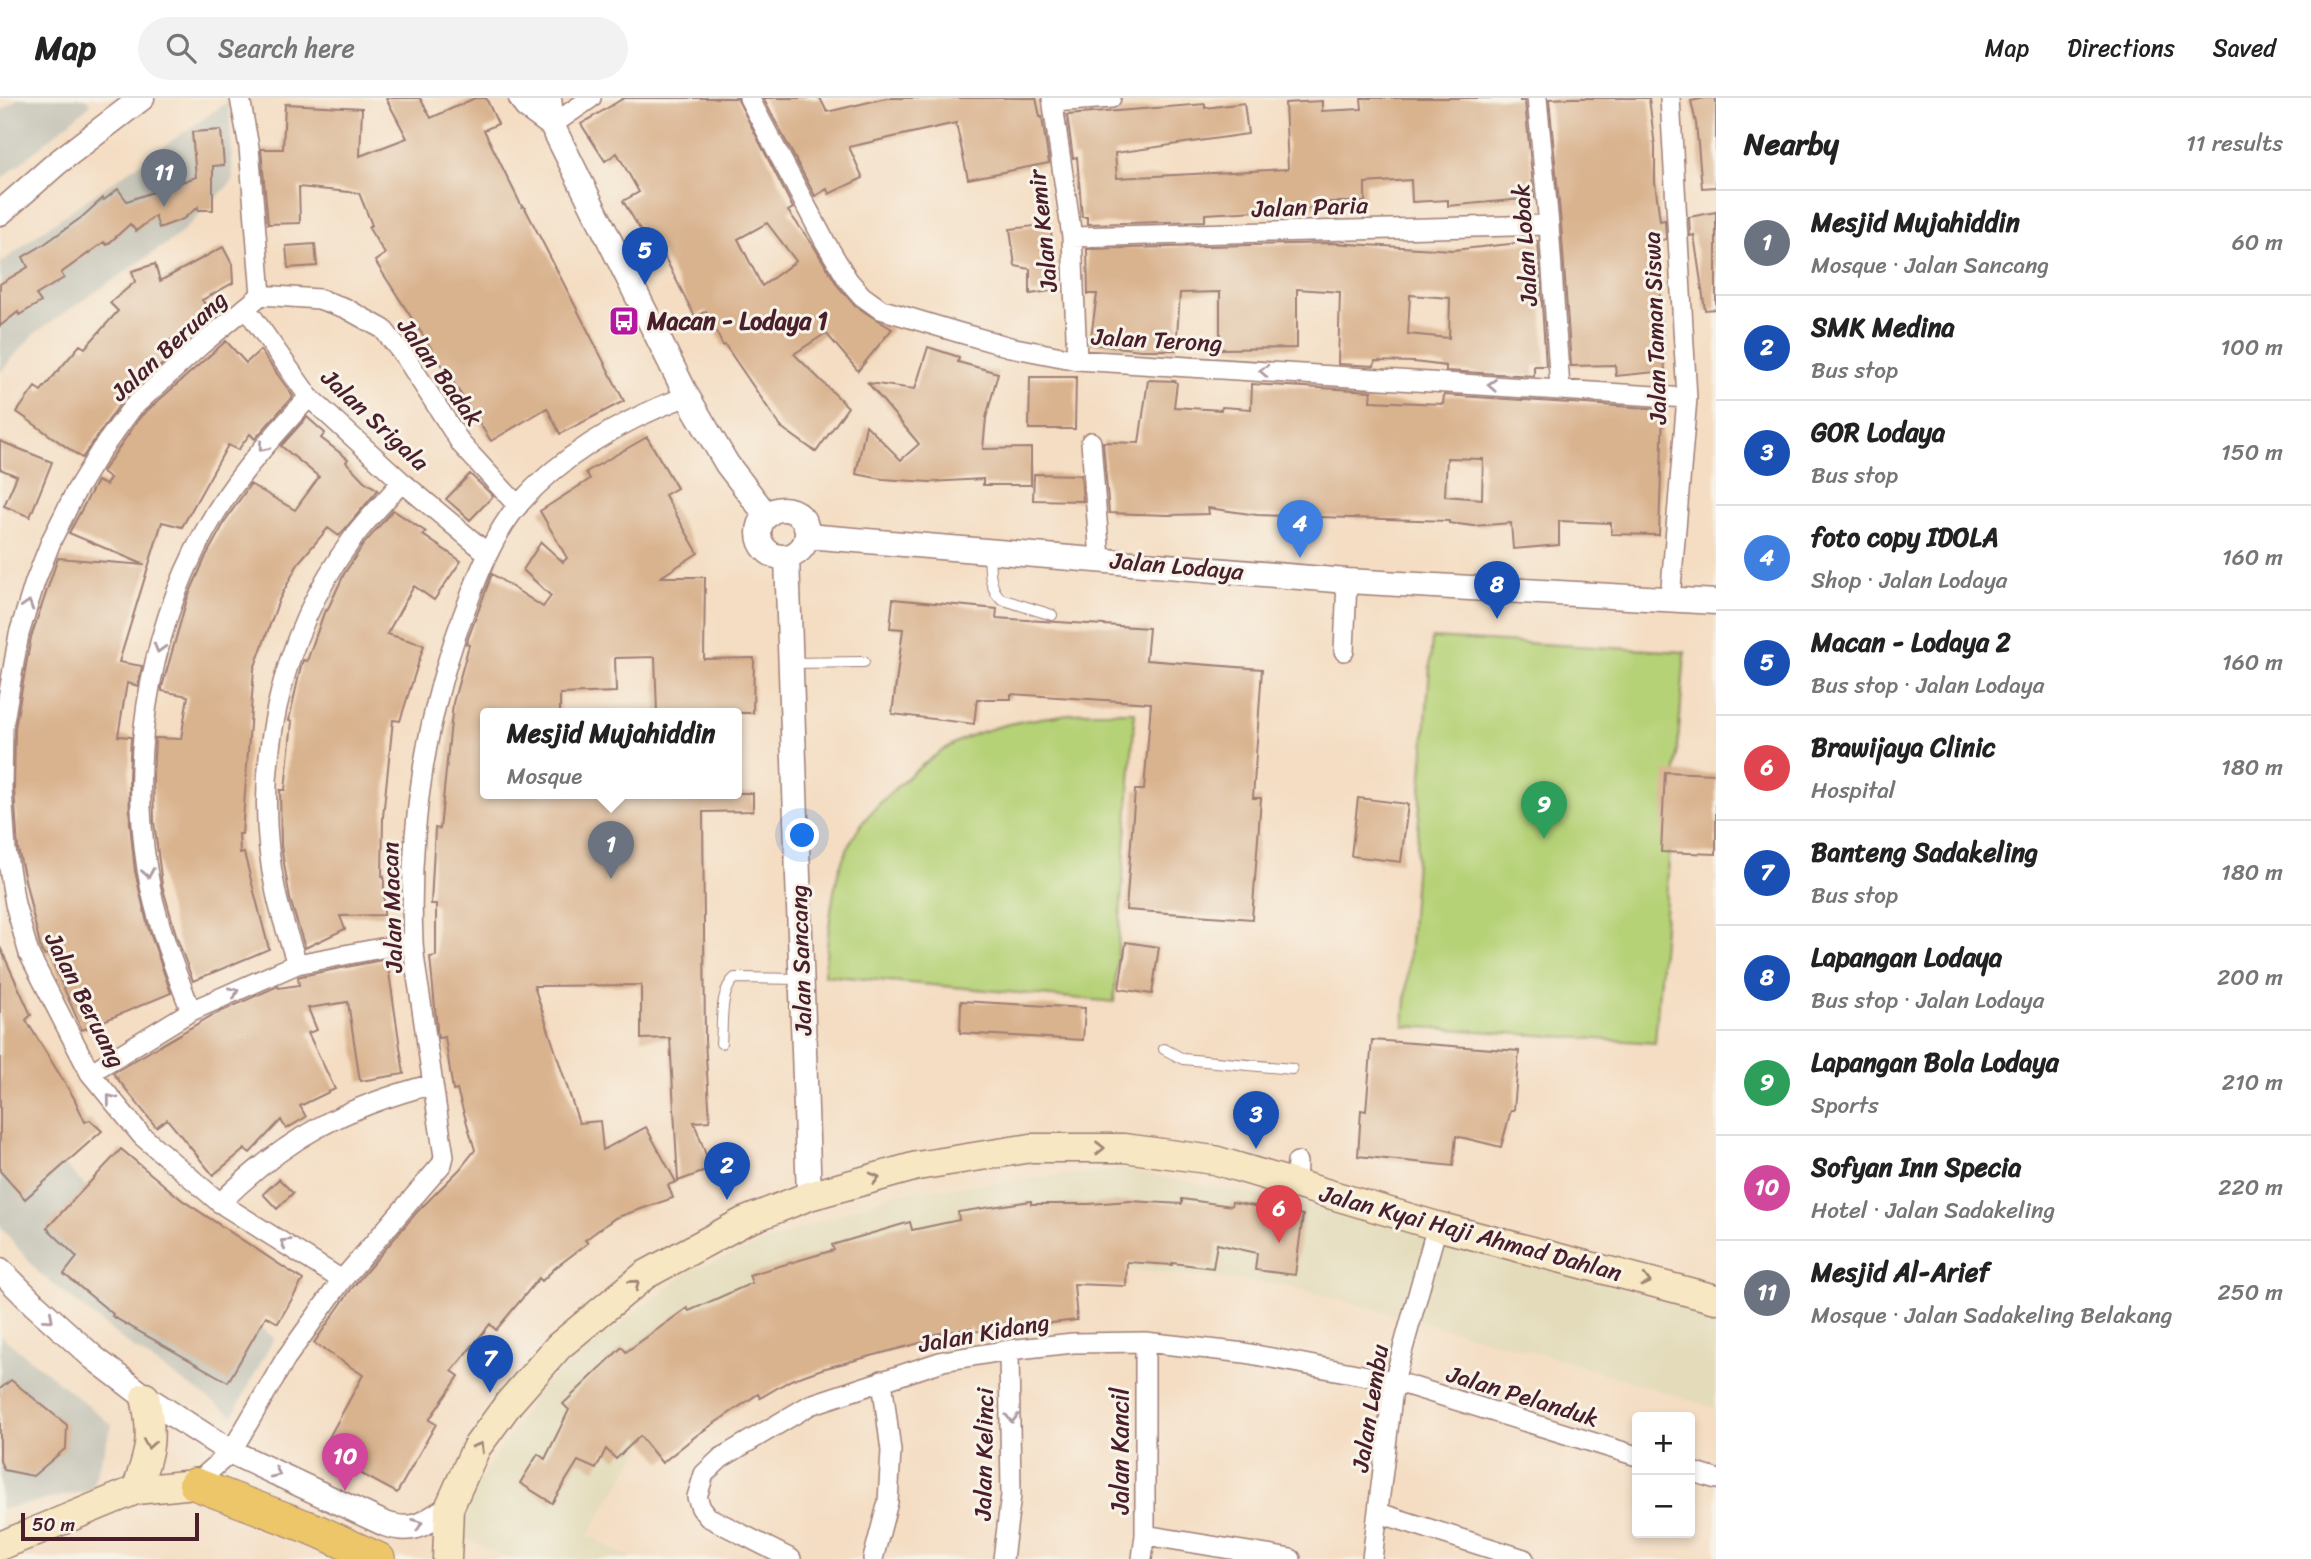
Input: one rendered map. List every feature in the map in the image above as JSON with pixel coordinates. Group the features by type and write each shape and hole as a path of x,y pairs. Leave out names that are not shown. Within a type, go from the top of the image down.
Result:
{"main road":[{"name":"Jalan Kyai Haji Ahmad Dahlan","path":"447,1559 449,1508 477,1448 509,1403 559,1346 645,1275 743,1222 809,1196 917,1166 1031,1147 1124,1148 1214,1160 1297,1174 1437,1226 1716,1299"},
{"path":"136,1490 146,1462 152,1428 145,1397"},
{"path":"0,1546 136,1490 195,1484 318,1531 379,1559"}],"street":[{"path":"240,98 249,147 258,272 253,301"},
{"path":"521,98 526,106 552,125"},
{"path":"549,98 552,125 687,396 727,464 767,516"},
{"path":"552,125 590,98"},
{"name":"Jalan Terong","path":"749,98 848,280 862,296 880,309 1010,347 1077,360 1686,398"},
{"path":"1053,100 1111,98"},
{"name":"Jalan Lobak","path":"1537,98 1560,389"},
{"name":"Jalan Taman Siswa","path":"1670,98 1686,398 1670,599"},
{"name":"Jalan Kemir","path":"1053,100 1072,237 1077,360"},
{"path":"0,213 127,102"},
{"name":"Jalan Paria","path":"1072,237 1549,225"},
{"name":"Jalan Badak","path":"253,301 319,299 345,308 383,329 406,358 462,445 518,506"},
{"name":"Jalan Srigala","path":"253,301 309,397 402,482 487,553"},
{"name":"Jalan Beruang","path":"253,301 132,408 101,450 76,491 52,539 19,634 4,727 2,789 6,850 15,904 29,954 90,1073 142,1136 220,1203 342,1279"},
{"name":"Jalan Macan","path":"195,1484 231,1452 286,1358 342,1279 442,1164 444,1156 413,942 414,835 436,698 458,627 487,553 518,506 552,471 587,445 658,407 687,396"},
{"path":"191,1011 164,942 147,870 140,796 144,722 158,649 182,579 216,513 258,452 309,397"},
{"path":"1091,442 1100,559"},
{"path":"297,964 276,893 266,819 270,744 275,720 286,671 314,602 353,538 402,482"},
{"path":"780,510 795,513 805,524 807,536 797,553 787,557 774,555 762,544 759,529 767,516 780,510"},
{"name":"Jalan Lodaya","path":"807,536 1347,581 1716,602"},
{"name":"Jalan Sancang","path":"787,557 809,1196"},
{"path":"1344,651 1347,581"},
{"path":"90,1073 191,1011 297,964 413,942"},
{"path":"220,1203 250,1174 317,1127 393,1094 433,1084"},
{"name":"Jalan Lembu","path":"1372,1559 1394,1381 1437,1226"},
{"path":"0,1270 94,1358 145,1397 231,1452 384,1524 401,1529 419,1526 449,1508"},
{"name":"Jalan Kidang","path":"791,1559 708,1517 696,1497 704,1474 720,1458 810,1405 943,1361 1009,1349 1073,1343 1145,1342 1245,1353 1394,1381"},
{"name":"Jalan Kancil","path":"1143,1559 1146,1535 1145,1342"},
{"name":"Jalan Kelinci","path":"1003,1559 1012,1495 1009,1349"},
{"path":"873,1559 888,1502 891,1451 882,1380"},
{"name":"Jalan Pelanduk","path":"1394,1381 1632,1454"},
{"path":"1695,1473 1716,1479"},
{"path":"1379,1513 1524,1559"},
{"path":"1146,1535 1291,1559"}],"lane":[{"path":"989,550 992,587 996,594 1001,599 1052,615"},
{"path":"790,663 864,662"},
{"path":"721,1043 725,992 735,978 802,979"},
{"path":"1164,1049 1183,1059 1292,1069"}],"shaded area":[{"path":"19,98 86,98 91,104 0,180 0,112"},
{"path":"229,101 233,181 178,236 35,333 0,372 0,264 42,231"},
{"path":"0,1073 61,1162 127,1227 274,1338 233,1415 133,1348 38,1272 0,1226"},
{"path":"1119,1169 1414,1225 1716,1317 1716,1408 1555,1358 1285,1285 1058,1263 655,1425 588,1536 632,1559 507,1559 448,1529 543,1383 690,1271 892,1194"},
{"path":"0,1335 112,1425 91,1490 3,1509 0,1507"}],"green space":[{"path":"1432,638 1685,652 1655,1043 1404,1026"},
{"path":"1084,712 1135,712 1114,1002 824,975 831,908 841,864 860,827 886,797 929,760 975,734 1015,723"}],"building":[{"path":"386,98 420,98 431,118 475,98 486,98 498,124 484,130 624,401 560,434 547,408 491,441 375,261 385,254 368,227 372,225 359,193 299,187 300,223 268,224 261,149 283,149 285,104 362,108 360,156 407,138"},
{"path":"624,98 737,98 793,208 788,211 838,286 855,306 892,329 858,371 826,333 794,354 848,407 816,452 781,427 725,345 723,346 706,311 695,317 657,242 650,246 623,201 639,192 617,153 605,161 581,124","holes":["767,223 796,261 762,286 738,239"]},
{"path":"763,98 820,98 827,112 886,98 1036,98 1042,117 1049,163 968,179 956,123 849,147 863,178 829,194 827,189 815,196"},
{"path":"1361,98 1520,98 1520,101 1525,101 1534,198 1448,206 1448,200 1412,202 1411,180 1365,183 1365,202 1330,202 1330,207 1205,214 1205,221 1087,224 1087,217 1082,217 1077,157 1073,158 1067,115 1205,104 1205,108 1244,103 1248,134 1115,153 1117,178 1288,169 1285,103 1322,101 1322,111 1362,109"},
{"path":"1649,98 1660,221 1665,220 1666,239 1657,241 1665,371 1616,376 1615,365 1571,366 1549,99"},
{"path":"1716,98 1716,187 1702,188 1696,123 1691,101"},
{"path":"221,130 224,165 213,166 213,210 198,210 198,207 183,219 159,228 155,216 136,231 130,224 107,245 104,242 61,273 64,278 36,295 41,302 19,315 18,312 0,326 0,284 28,267 23,257 118,189 127,201 196,177 192,132"},
{"path":"1716,212 1716,309 1705,310 1694,235 1690,236 1689,217"},
{"path":"1050,224 1058,290 1030,294 1030,269 1015,266 1010,229"},
{"path":"1538,241 1546,366 1534,366 1534,376 1446,371 1446,366 1414,362 1375,361 1374,366 1338,364 1340,292 1297,289 1297,348 1220,349 1220,292 1180,293 1176,350 1141,350 1090,344 1097,294 1088,294 1087,249 1331,243 1453,250","holes":["1410,295 1450,298 1449,338 1408,334"]},
{"path":"315,244 317,266 288,268 286,246"},
{"path":"223,247 232,264 233,283 202,300 211,312 156,350 167,360 122,401 82,458 17,412 35,387 41,391 80,345 85,348 118,311 110,303 135,282 132,271 155,264 160,281"},
{"path":"226,341 246,363 260,350 293,396 255,439 250,434 238,450 228,445 182,527 162,522 119,662 142,666 138,686 127,683 118,736 131,737 130,824 135,871 148,927 171,993 82,1030 49,954 44,955 41,950 18,849 14,789 15,728 31,637 58,558 145,565 69,533 97,481 106,485 110,478 102,472 141,416"},
{"path":"928,347 959,357 958,362 998,373 986,418 983,449 1031,448 1031,485 983,485 983,479 930,482 882,479 856,474 866,425 901,460 919,444 868,383 915,389"},
{"path":"1030,377 1076,377 1075,429 1029,429"},
{"path":"1148,380 1177,383 1174,407 1221,410 1222,407 1251,409 1252,384 1371,391 1370,401 1443,404 1444,395 1663,409 1659,535 1611,534 1611,523 1559,521 1559,545 1513,549 1511,523 1474,526 1449,521 1257,515 1208,508 1209,514 1109,513 1103,442 1139,443","holes":["1447,458 1483,459 1482,499 1445,496"]},
{"path":"307,417 325,433 321,438 348,459 346,462 364,481 378,490 339,536 328,528 299,562 279,600 254,669 242,834 239,834 240,853 244,853 269,949 193,981 162,885 154,822 153,777 155,738 181,739 188,696 162,691 162,687 187,599 206,556 250,484 295,510 319,477 281,446"},
{"path":"647,437 677,488 665,495 698,553 661,577 705,577 704,659 754,658 753,713 742,713 742,708 657,708 655,657 615,658 616,692 560,694 560,708 480,708 480,799 742,799 742,793 753,793 753,811 703,812 705,1040 710,1121 694,1122 711,1169 678,1181 670,1038 641,1039 641,985 534,986 579,1123 600,1121 603,1150 646,1127 676,1182 668,1185 673,1198 615,1218 585,1240 588,1243 542,1281 539,1278 496,1330 490,1324 452,1371 459,1376 429,1420 436,1424 397,1493 321,1452 363,1375 314,1343 352,1288 475,1150 457,1090 453,1091 445,1037 438,1038 430,957 436,956 436,904 431,904 435,828 440,829 453,703 469,645 466,644 492,574 543,607 551,596 523,570 541,542 563,562 567,558 540,511 590,479 586,472"},
{"path":"0,441 52,462 30,517 4,506 17,476 0,469"},
{"path":"470,474 493,496 470,520 446,499"},
{"path":"1034,474 1081,475 1083,501 1033,500"},
{"path":"393,510 426,532 423,535 461,561 434,600 414,586 387,634 424,645 400,721 393,720 383,817 384,915 340,916 345,929 305,948 290,899 281,846 280,790 285,790 292,721 289,720 301,666 303,660 307,661 325,610 327,611 344,574 363,545"},
{"path":"893,599 997,609 996,618 1149,628 1146,660 1262,669 1253,798 1261,798 1252,919 1126,910 1135,790 1144,790 1151,703 1011,694 1011,699 977,699 974,724 892,714 903,629 890,628"},
{"path":"1665,772 1716,774 1716,854 1661,852"},
{"path":"1358,798 1408,804 1401,862 1351,856"},
{"path":"1126,942 1159,947 1152,994 1119,989"},
{"path":"0,947 31,1015 26,1020 74,1098 85,1122 90,1120 102,1131 25,1199 0,1171"},
{"path":"387,959 404,1074 360,1081 348,1002 308,1008 317,1030 308,1033 335,1089 300,1106 306,1117 286,1129 281,1120 250,1153 245,1149 213,1175 167,1119 156,1127 113,1073 211,1016 278,986 299,985 298,977"},
{"path":"961,1001 1085,1008 1083,1040 960,1033"},
{"path":"1372,1040 1519,1051 1514,1110 1511,1110 1501,1147 1456,1136 1453,1166 1358,1156 1361,1110 1366,1111"},
{"path":"121,1149 182,1200 303,1280 278,1323 266,1316 228,1382 112,1316 113,1314 64,1274 77,1257 47,1228"},
{"path":"279,1179 293,1193 277,1209 263,1194"},
{"path":"1182,1199 1231,1206 1232,1202 1303,1215 1295,1275 1255,1270 1257,1253 1217,1244 1213,1268 1172,1263 1127,1262 1126,1286 1074,1284 1077,1320 972,1332 971,1328 929,1335 931,1340 822,1369 791,1380 760,1398 758,1394 697,1435 662,1463 640,1436 616,1459 606,1449 596,1469 578,1461 552,1503 520,1483 538,1454 545,1459 569,1410 563,1404 622,1347 626,1352 687,1308 689,1311 752,1283 749,1275 834,1250 832,1245 910,1222 912,1230 959,1220 958,1212 1031,1201 1031,1204 1130,1201 1182,1204"},
{"path":"11,1380 67,1425 66,1448 33,1476 4,1470 0,1461 0,1389"}],"place":[{"name":"Mesjid Al-Arief","path":"164,207"},
{"name":"Macan - Lodaya 2","path":"645,285"},
{"name":"Macan - Lodaya 1","path":"624,321"},
{"name":"foto copy IDOLA","path":"1300,558"},
{"name":"Lapangan Lodaya","path":"1497,619"},
{"name":"Lapangan Bola Lodaya","path":"1544,839"},
{"name":"Mesjid Mujahiddin","path":"611,879"},
{"name":"GOR Lodaya","path":"1256,1149"},
{"name":"SMK Medina","path":"727,1200"},
{"name":"Brawijaya Clinic","path":"1279,1243"},
{"name":"Banteng Sadakeling","path":"490,1393"},
{"name":"Sofyan Inn Specia","path":"345,1491"}]}
